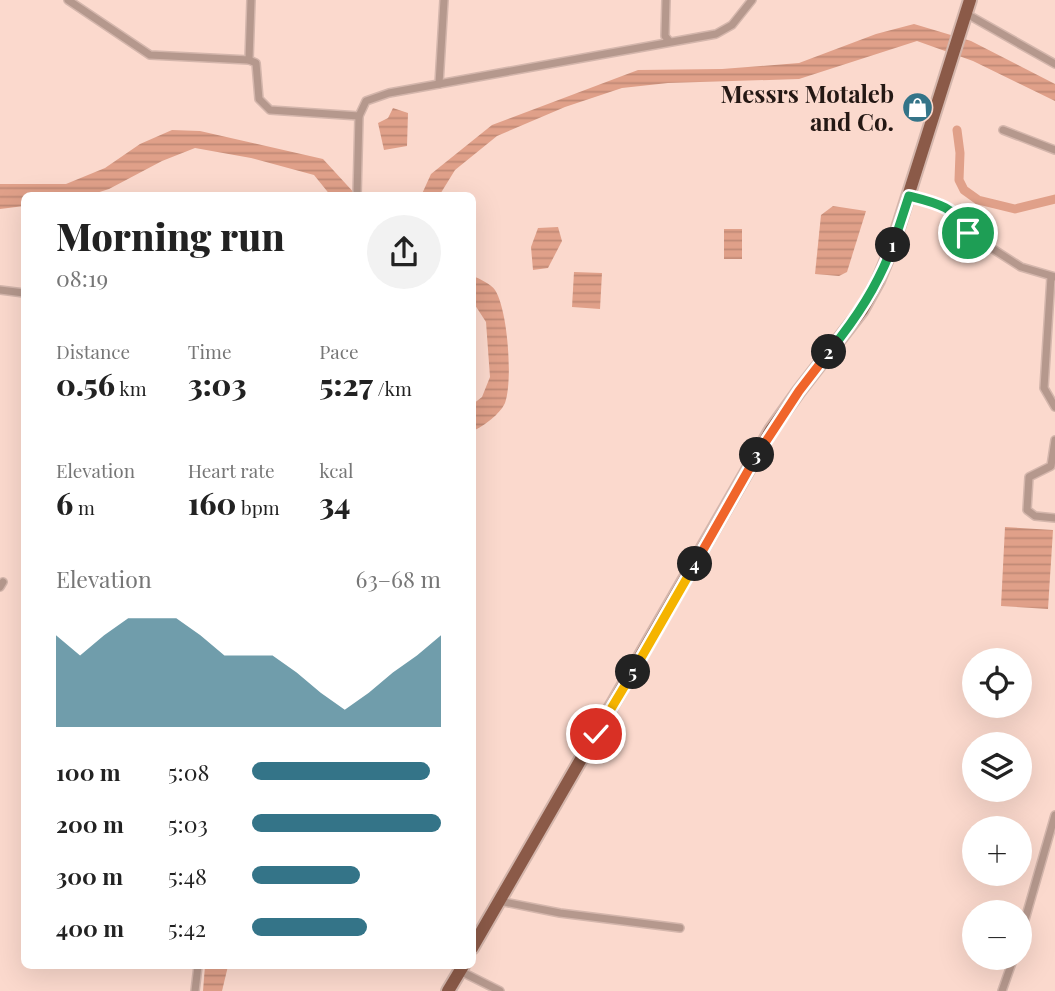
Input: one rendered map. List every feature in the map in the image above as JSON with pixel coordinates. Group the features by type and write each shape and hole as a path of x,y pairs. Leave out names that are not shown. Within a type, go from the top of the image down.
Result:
{"main road":[{"path":"476,940 771,430 863,310 892,247 967,6"},
{"path":"448,991 460,969"}],"street":[{"path":"68,0 150,55 249,60 256,63 259,99 270,110 359,116"},
{"path":"249,60 251,0"},
{"path":"439,84 444,0"},
{"path":"666,0 665,36 670,41"},
{"path":"357,192 359,116 366,101 389,93 716,34 732,25 752,0"},
{"path":"967,6 1055,64"},
{"path":"1003,130 1055,150"},
{"path":"909,196 939,203 964,222 968,233 1021,267 1053,277 1052,315 1044,387 1055,407"},
{"path":"0,290 21,293"},
{"path":"1055,440 1051,466 1029,477 1027,510 1035,516 1055,518"},
{"path":"1031,900 1055,815"},
{"path":"498,900 560,913 680,928"},
{"path":"195,991 198,969"},
{"path":"463,969 500,991"},
{"path":"1002,991 1009,970"}],"shaded area":[{"path":"914,24 971,41 1055,84 1055,101 973,61 917,41 799,79 668,83 622,88 565,107 497,136 455,170 441,192 423,192 431,174 492,125 638,70 722,69 799,63 876,34"},
{"path":"393,108 408,113 407,146 384,150 378,123 388,118"},
{"path":"172,130 200,131 323,159 353,192 328,192 314,175 251,158 195,148 100,192 21,192 21,206 0,209 0,184 66,184 105,168 140,144"},
{"path":"833,206 866,211 847,272 839,276 815,274 821,215"},
{"path":"558,227 562,241 548,268 533,270 531,247 538,228"},
{"path":"724,229 742,229 742,259 724,259"},
{"path":"574,272 602,273 600,309 572,307"},
{"path":"476,277 491,286 499,300 506,329 509,379 505,403 491,419 476,429 476,402 482,397 490,377 486,322 476,307"},
{"path":"1005,527 1053,530 1048,609 1001,606"},
{"path":"205,969 227,969 222,991 203,991"}],"waterway":[{"path":"957,130 959,180 964,190 978,200 1015,209 1055,199"}],"place":[{"name":"Messrs Motaleb and Co.","path":"917,107"}],"route":[{"path":"596,734 771,430 863,310 892,247 909,196 939,203 964,222 968,233"}]}
